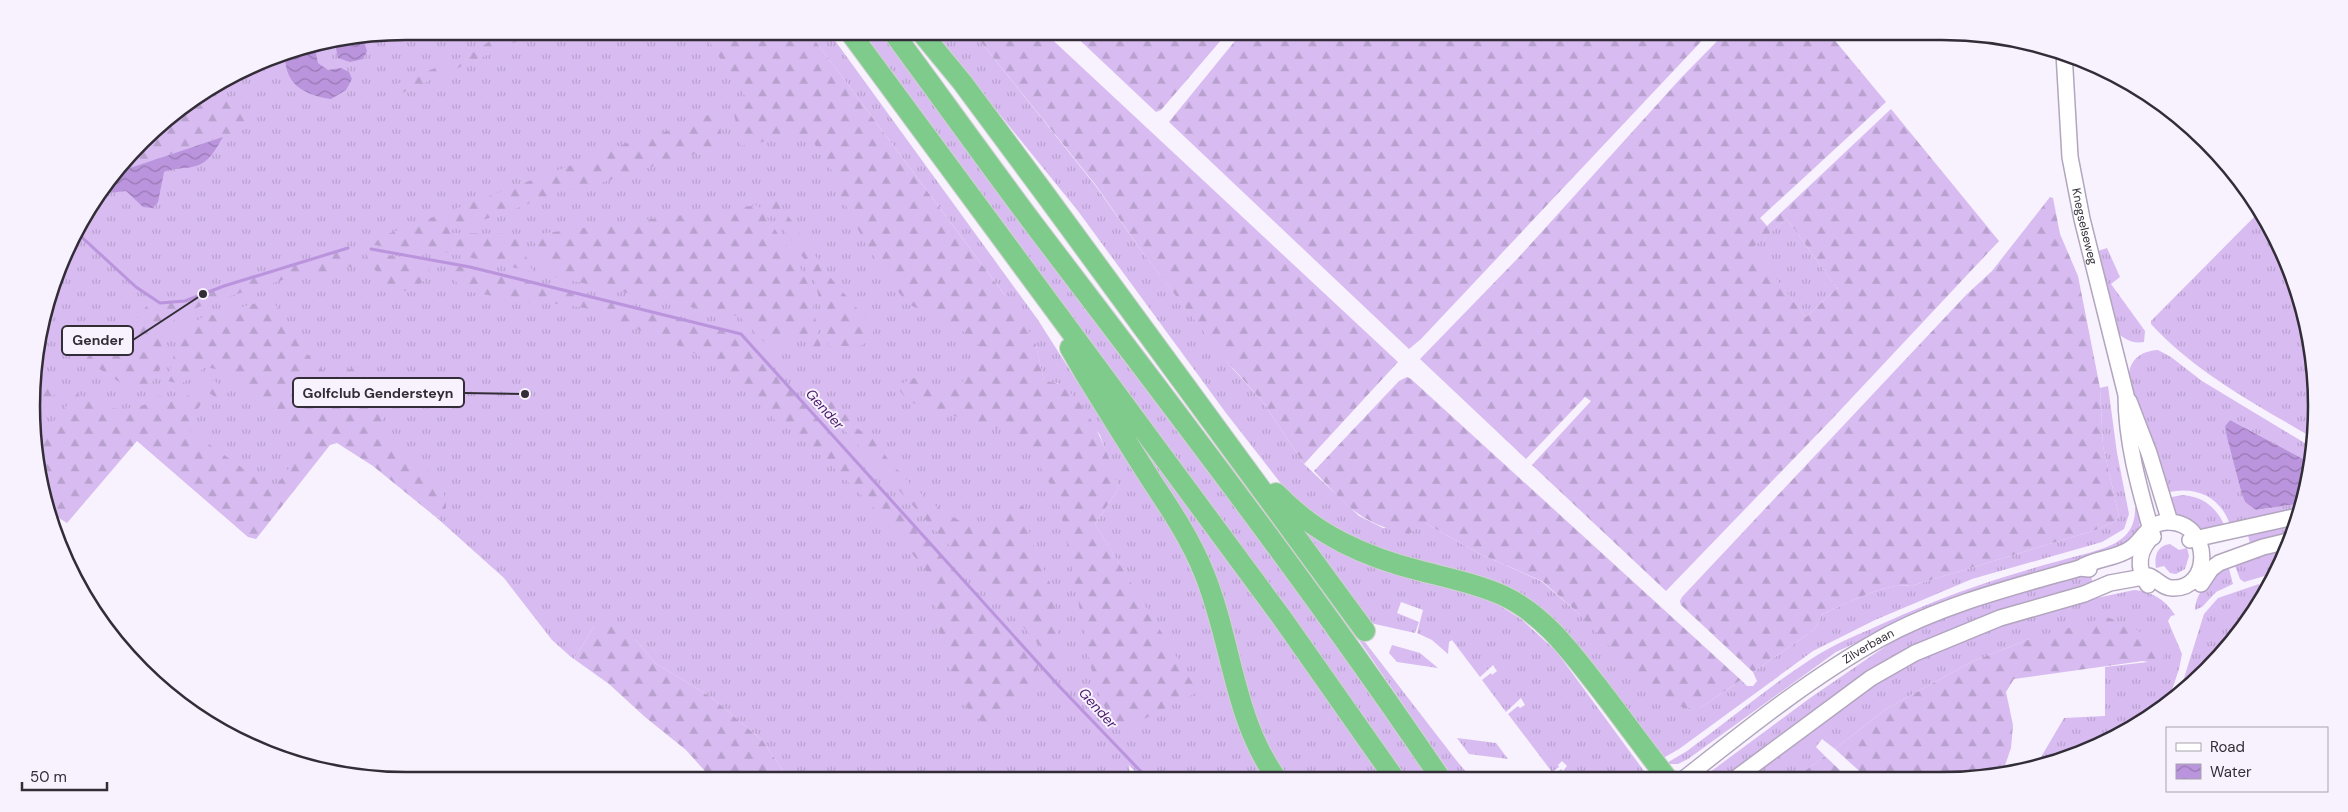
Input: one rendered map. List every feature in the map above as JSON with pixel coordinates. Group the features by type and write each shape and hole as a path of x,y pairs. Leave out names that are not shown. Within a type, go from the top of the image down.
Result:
{"highway":[{"path":"856,40 1282,618 1390,772"},
{"path":"899,40 1033,224 1228,480 1397,714 1436,772"},
{"path":"927,40 962,82 1040,186 1365,631"},
{"path":"1038,286 1085,374 1185,532 1199,560 1222,622 1248,728 1258,751 1272,772"},
{"path":"1221,434 1282,499 1308,522 1350,548 1384,561 1458,580 1504,596 1538,618 1570,651 1662,772"}],"main road":[{"name":"Knegselseweg","path":"2064,61 2070,157 2082,219 2126,395 2126,416 2131,448 2151,532"},
{"name":"Knegselseweg","path":"2126,395 2134,408 2170,522"},
{"path":"2151,532 2172,531 2189,540 2291,518"},
{"path":"2145,580 2140,566 2139,549 2151,532 2170,522 2188,528 2198,539 2206,565"},
{"path":"1744,772 1871,678 1915,653 2000,618 2084,594 2097,587 2152,578 2172,588 2189,588 2197,574 2206,565 2244,548 2263,547 2281,543"},
{"name":"Zilverbaan","path":"1693,772 1762,718 1881,639 1928,617 1994,592 2080,568 2093,569 2139,549"}],"green space":[{"path":"491,40 520,40 393,97 391,89 401,82 474,52"},
{"path":"708,40 815,40 1024,321 1036,345 1044,381 1059,384 1070,392 1089,416 1104,446 1119,488 1095,524 1198,692 1120,731 1107,713 1093,677 1058,498 1023,437 960,417 940,414 908,401 900,391 903,383 914,378 937,388 959,388 973,362 980,362 989,354 954,324 910,305 900,294 867,247 840,194 834,174 810,137 802,134 741,146 732,105 749,102"},
{"path":"813,40 903,164 1065,494 1197,692 1095,524 1119,488 1100,435 1058,383 1044,382 1036,345 1004,294 815,40 835,40 1038,320 1178,540 1208,614 1239,727 1260,772 1136,772 1129,765 1130,772 784,772 763,741 711,697 655,663 636,640 594,627 574,659 571,657 552,640 504,578 437,518 439,516 376,464 338,441 330,444 256,537 137,438 51,498 43,454 40,406 43,358 52,311 59,288 78,244 89,223 116,183 147,147 165,131 183,116 223,89 266,68 311,52 358,43 382,41"},
{"path":"864,40 887,40 1099,327 1219,483 1305,600 1424,772 1399,772"},
{"path":"939,40 979,40 1095,185 1143,253 1233,369 1263,402 1304,464 1359,516 1383,528 1425,523 1480,554 1541,581 1579,614 1700,708 1741,680 1747,686 1753,686 1757,681 1753,672 1814,630 1822,614 1878,590 1890,587 1911,586 2096,530 2116,521 2119,516 2103,446 2100,388 2108,386 2117,453 2129,514 2124,529 2102,542 1972,579 1875,620 1813,651 1679,749 1658,761 1572,640 1548,614 1355,543 1293,499 1226,413 1078,211"},
{"path":"979,40 1053,40 1398,362 1304,464 1263,402 1223,357 1143,253 1095,184"},
{"path":"1080,40 1221,40 1161,110 1156,112"},
{"path":"1236,40 1703,40 1421,339 1409,349 1169,122"},
{"path":"1718,40 1834,40 1886,102 1760,218 1767,226 1891,109 1999,241 1831,420 1666,591 1532,465 1591,401 1585,397 1526,459 1420,359 1519,257 1681,78","holes":["1787,219 1837,288 1806,317 1752,248"]},
{"path":"222,90 254,126 128,169 147,147 165,131 183,116"},
{"path":"718,111 723,147 679,158 600,183 558,192 502,214 449,230 450,233 516,234 533,272 450,253 374,245 380,237 629,142 671,130"},
{"path":"2050,197 2053,198 2060,234 2078,276 2100,388 2103,446 2119,516 2116,521 2096,530 1911,586 1890,587 1878,590 1822,614 1814,630 1753,672 1681,605 1682,597 1967,294 1992,271"},
{"path":"764,201 778,201 829,276 873,327 873,339 860,346 828,346 816,284 804,259"},
{"path":"758,205 798,263 809,286 821,348 812,347 803,335 793,335 772,350 739,316 727,315 555,277 548,271 531,235"},
{"path":"2255,216 2280,266 2296,311 2305,358 2308,406 2307,434 2228,388 2169,342 2151,324 2151,321"},
{"path":"1787,219 1837,288 1806,317 1751,248"},
{"path":"344,248 352,248 353,266 286,279 213,301 176,319 169,326 163,357 156,378 147,386 133,391 85,362 95,343 110,334 125,329 135,321 152,299 160,303 185,301 224,286"},
{"path":"2107,248 2120,277 2111,284 2145,331 2144,342 2129,340 2116,332 2095,252"},
{"path":"366,252 431,261 424,281 405,291 388,286 367,260"},
{"path":"449,264 585,294 741,334 1039,663 1032,685 1022,702 1008,715 986,724 971,715 955,683 944,654 927,572 881,515 800,434 777,422 734,379 711,362 684,348 585,308 527,302 466,291 454,280"},
{"path":"272,299 305,352 327,375 357,367 364,366 370,368 380,385 376,399 382,416 384,437 393,448 416,460 435,478 442,489 446,508 437,518 373,466 337,443 330,445 256,539 248,537 137,441 67,523 57,517 47,477 41,435 77,394 110,408 129,408 148,403 158,396 180,401 212,380 224,387 228,392 224,403 209,393 185,427 273,490 303,449 303,444 293,434 287,434 287,425 283,415 215,369 206,367 181,384 168,381 179,332 201,318"},
{"path":"2158,350 2171,357 2202,381 2306,444 2304,459 2230,420 2225,426 2245,502 2256,510 2295,504 2292,514 2231,528 2221,508 2206,496 2197,492 2187,491 2165,493 2129,379 2131,367 2136,358"},
{"path":"1407,377 1741,680 1700,708 1685,708 1668,703 1651,691 1579,614 1542,581 1480,554 1425,523 1409,534 1392,530 1355,512 1345,503 1314,471 1399,381"},
{"path":"41,383 63,386 40,410 40,406"},
{"path":"825,399 837,403 858,429 871,437 887,458 921,494 934,505 962,522 976,526 994,525 1020,505 1023,507 1031,539 1054,593 1061,661 1060,674 1055,681 1039,663 1043,649 818,401"},
{"path":"1118,411 1242,578 1378,772 1277,772 1266,755 1227,628"},
{"path":"2183,495 2198,498 2210,505 2226,529 2198,528 2190,525 2177,515 2166,498"},
{"path":"2140,505 2140,524 2138,529 2123,547 1932,608 1836,652 1688,759 1678,764 1665,764 1687,751 1802,665 1827,650 1909,612 1958,593 2032,568 2113,545 2131,527 2135,508"},
{"path":"1286,509 1481,594 1521,619 1556,651 1644,771 1558,772 1561,769 1563,771 1567,766 1562,761 1558,765 1559,767 1552,772 1508,714 1518,706 1520,708 1525,705 1521,698 1506,712 1482,680 1497,671 1493,665 1480,677 1452,640 1449,642 1448,654 1432,640 1417,633 1423,610 1401,602 1397,613 1419,622 1415,633 1366,622"},
{"path":"2290,522 2285,534 2250,543 2247,532"},
{"path":"2170,544 2179,550 2187,548 2189,556 2185,569 2176,574 2170,573 2164,566 2156,568 2157,552 2162,547"},
{"path":"2278,549 2266,576 2244,582 2240,579 2234,563"},
{"path":"2228,565 2233,584 2216,592 2202,607 2195,610 2198,596 2206,584"},
{"path":"2090,573 2093,584 1988,615 1860,679 1731,772 1710,772 1810,698 1899,637 1991,599"},
{"path":"2259,584 2260,587 2232,629 2201,665 2183,681 2204,614 2218,598"},
{"path":"1324,589 1466,772 1449,772"},
{"path":"2134,590 2158,597 2175,615 2171,616 2168,621 2182,654 2172,690 2125,723 2104,734 2060,753 2040,759 2064,718 2105,716 2105,667 2148,662 2030,639 1973,661 1886,709 1835,749 1822,739 1816,747 1825,756 1803,772 1752,772 1869,688 1920,659 1979,632 2055,607"},
{"path":"2107,617 2134,628 2159,644 2164,658 2014,679 2006,692 2013,725 2011,748 2005,766 1942,772 1860,772 1835,749 1886,709 1973,661 2030,639"},
{"path":"614,625 636,640 655,663 711,697 763,741 784,772 706,772 686,750 645,717 609,684 574,659 594,627"},
{"path":"1392,645 1420,653 1438,668 1397,662 1389,653"},
{"path":"1457,738 1496,743 1508,759 1469,754"},
{"path":"1825,756 1842,772 1803,772"}],"water":[{"path":"364,42 367,51 363,59 350,62 338,58 336,47"},
{"path":"315,51 318,63 328,70 341,68 349,72 352,79 346,90 331,99 321,97 304,91 297,86 288,73 286,60"},
{"path":"223,137 212,154 204,162 192,167 164,172 158,202 153,208 143,207 126,191 109,193 128,169"},
{"path":"2230,420 2304,459 2295,504 2256,510 2245,502 2225,426"}],"waterway":[{"name":"Gender","path":"82,237 136,287 160,303 185,301 224,286 348,248"},
{"name":"Gender","path":"371,249 470,267 741,334 1059,686 1141,772"}],"place":[{"name":"Gender","path":"203,294"},
{"name":"Golfclub Gendersteyn","path":"525,394"}]}
